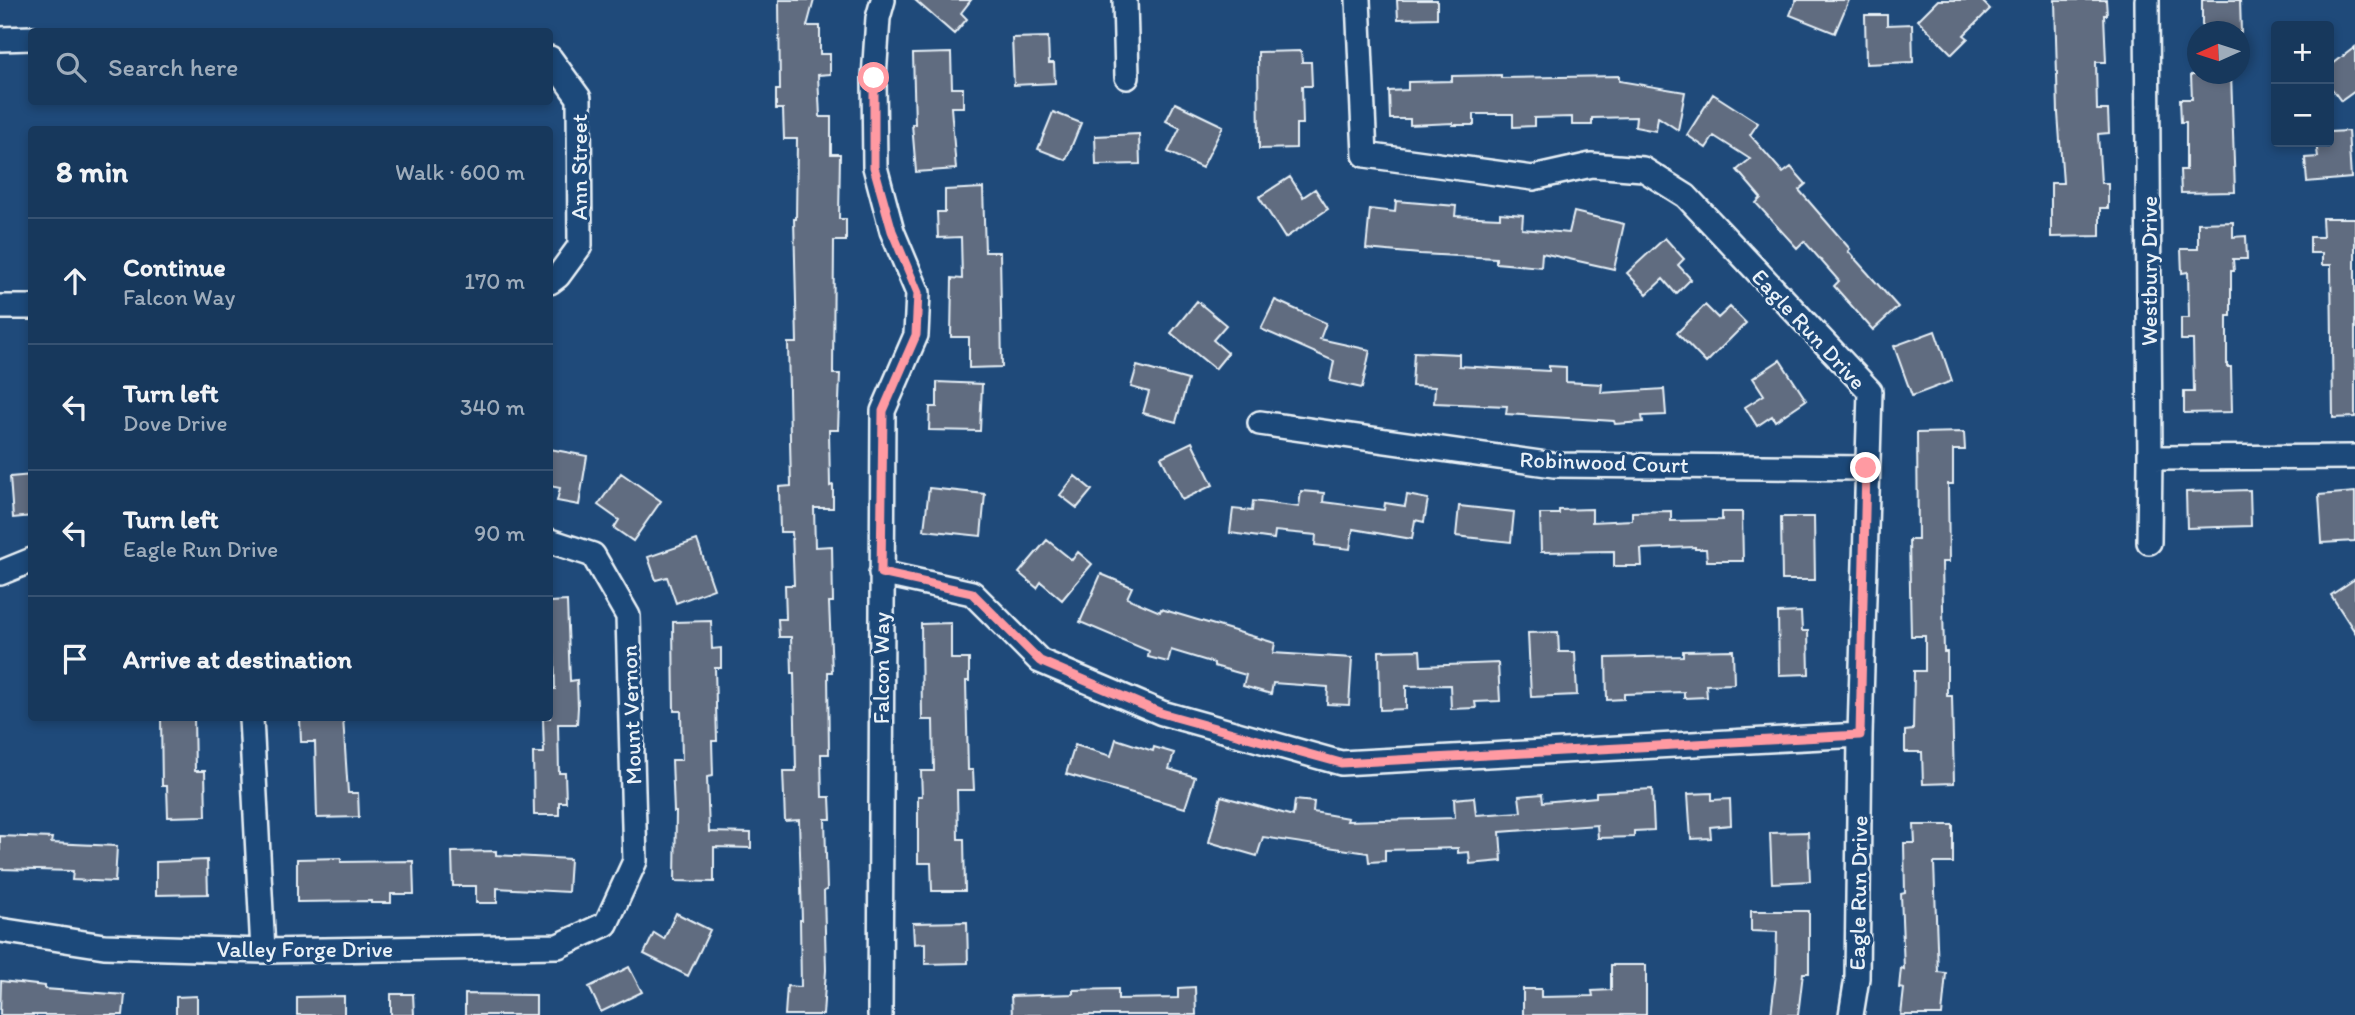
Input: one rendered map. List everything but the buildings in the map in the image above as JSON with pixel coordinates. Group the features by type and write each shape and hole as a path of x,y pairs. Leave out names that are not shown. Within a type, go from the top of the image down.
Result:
{"street":[{"name":"Falcon Way","path":"880,1015 883,411 916,335 918,293 892,231 874,167 874,78 878,18 883,0"},
{"path":"1125,0 1127,77"},
{"name":"Eagle Run Drive","path":"1359,0 1365,155 1533,178 1591,166 1643,169 1686,196 1870,391 1860,735 1857,978 1851,1015"},
{"name":"Westbury Drive","path":"2147,0 2149,542"},
{"path":"0,39 28,38"},
{"name":"Ann Street","path":"553,61 579,98 580,246 554,279"},
{"path":"0,307 28,307"},
{"name":"Robinwood Court","path":"1260,423 1554,465 1866,468"},
{"path":"2150,458 2355,457"},
{"name":"Mount Vernon","path":"553,542 593,555 628,617 635,861 606,924"},
{"path":"0,573 28,562"},
{"path":"881,573 972,593 1040,661 1161,713 1341,763 1860,735"},
{"path":"251,721 263,950"},
{"name":"Valley Forge Drive","path":"0,930 104,946 263,950 558,946 606,924"}],"route":[{"path":"874,78 874,167 892,231 918,293 916,335 883,411 881,573 972,593 1040,661 1161,713 1341,763 1860,735 1866,468"}]}
